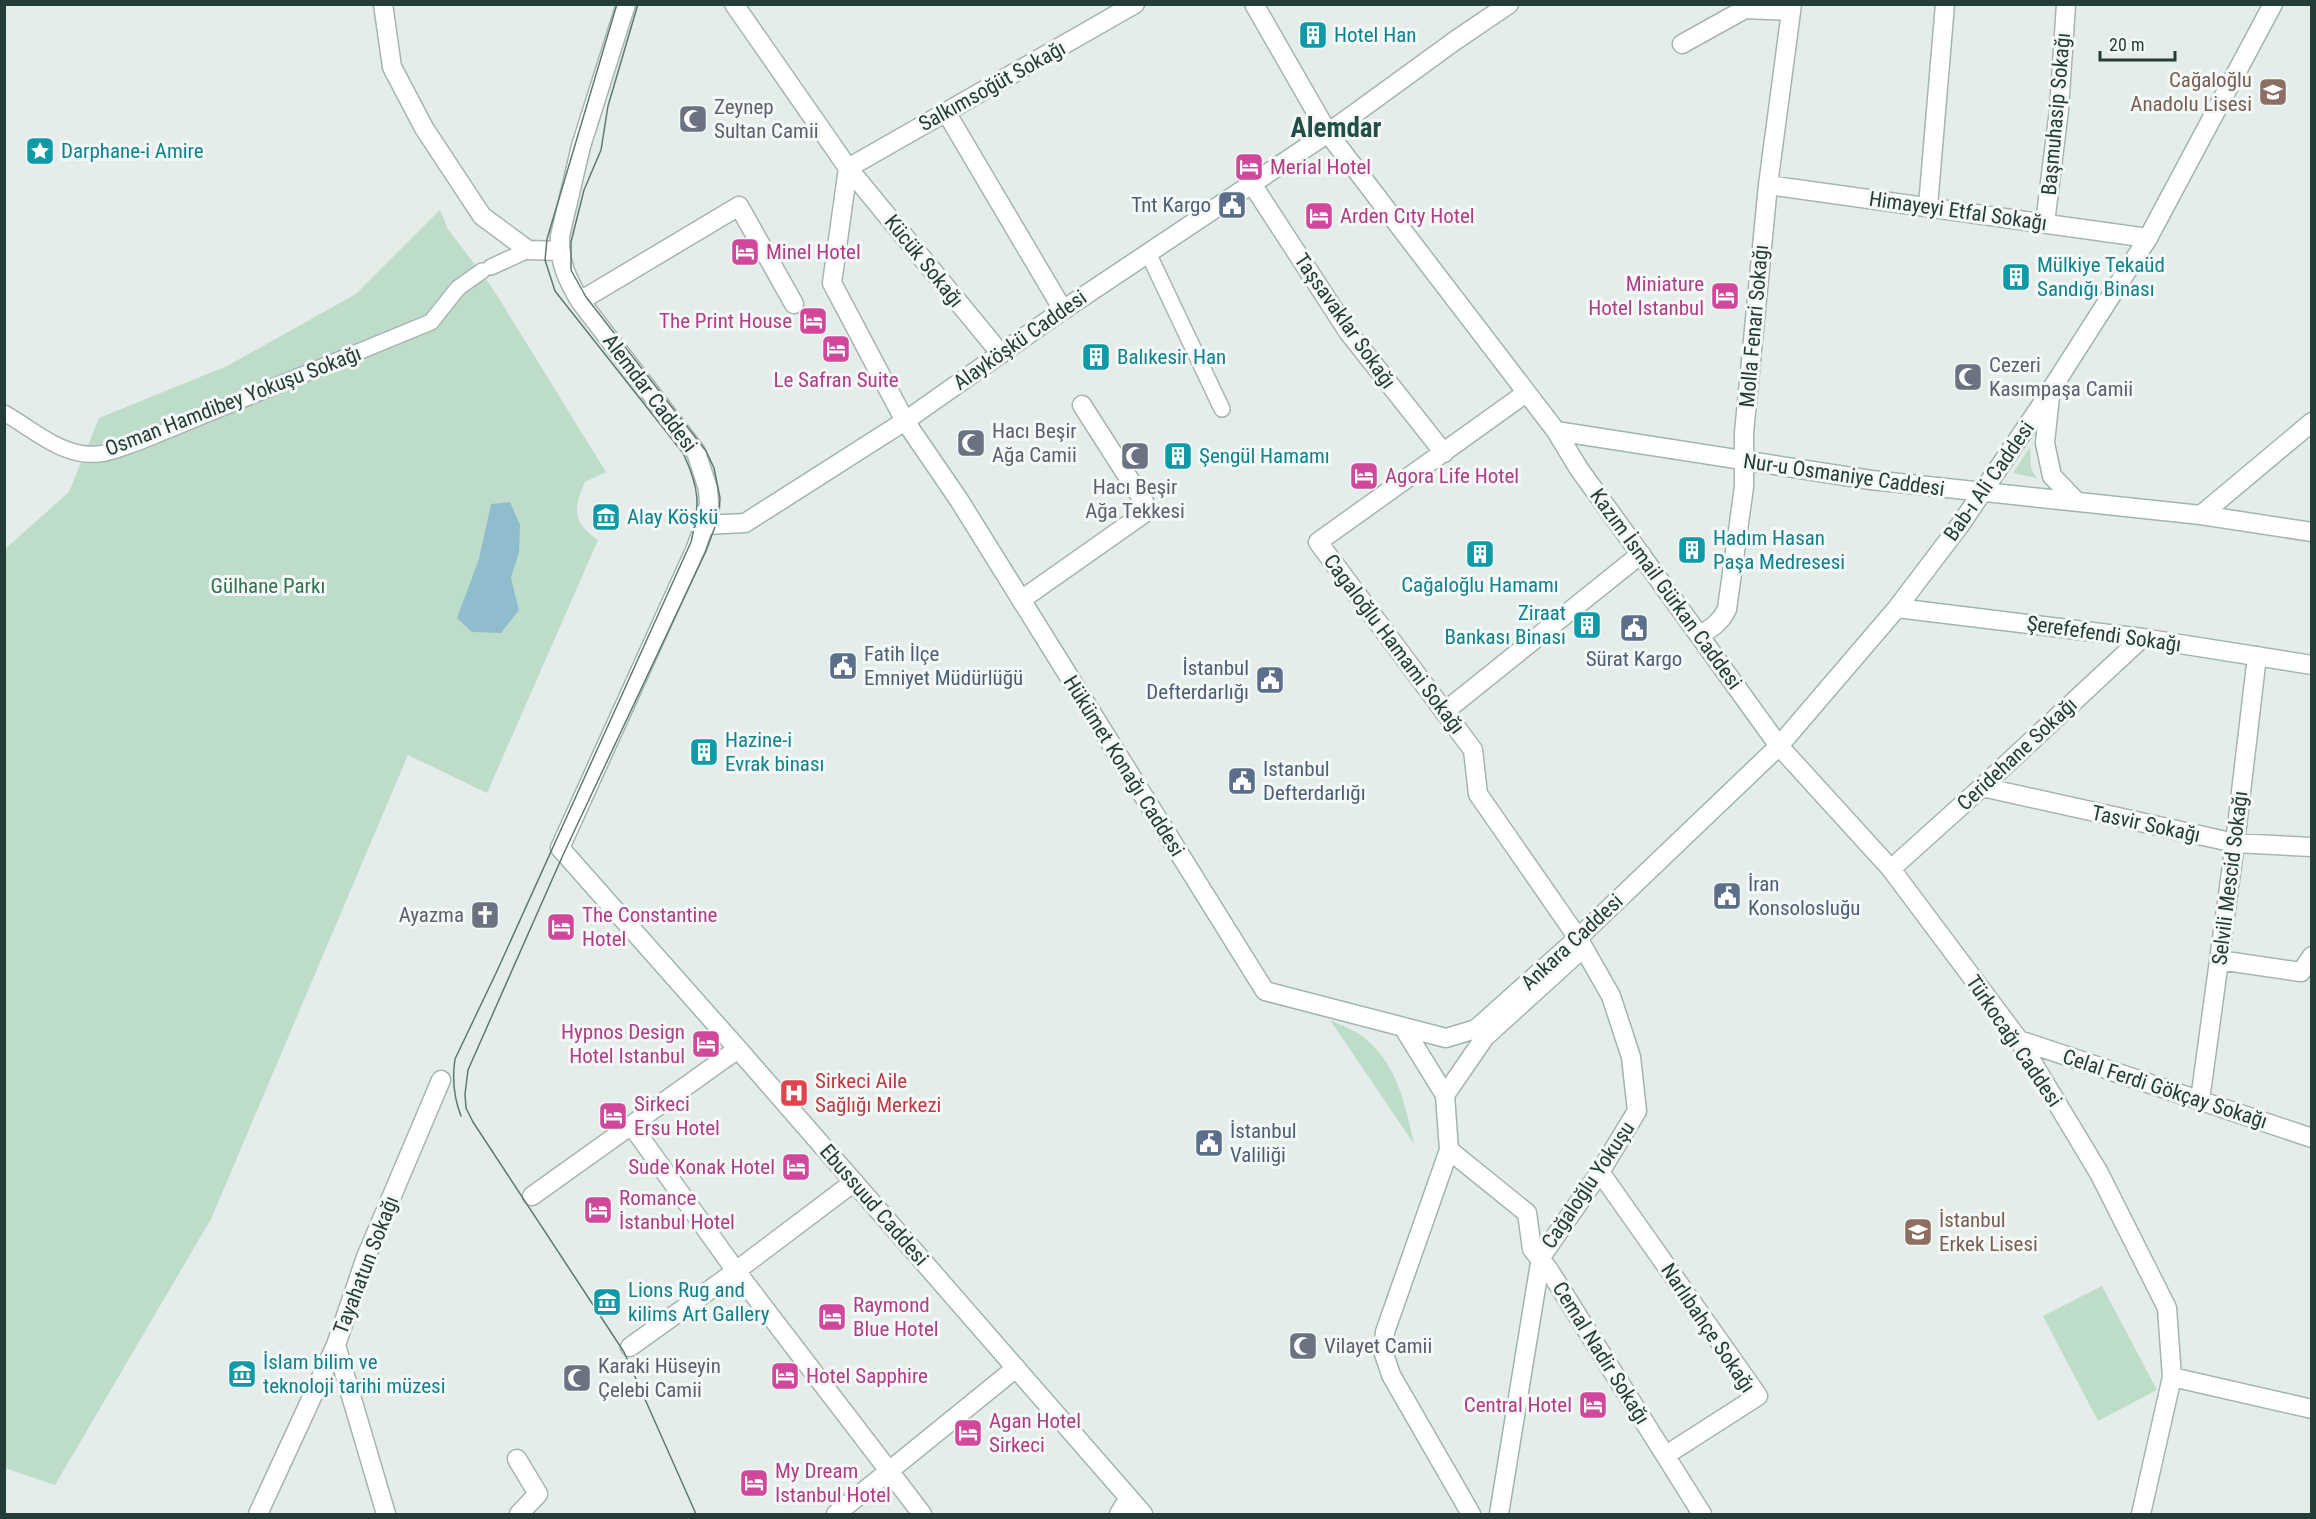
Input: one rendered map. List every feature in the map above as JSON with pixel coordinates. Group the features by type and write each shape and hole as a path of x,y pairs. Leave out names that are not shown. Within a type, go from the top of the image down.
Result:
{"street":[{"path":"383,4 392,67 424,128 482,216 528,250 560,251"},
{"name":"Alemdar Caddesi","path":"563,842 696,548 708,504 708,489 696,452 580,301 567,280 560,251 560,236 581,146 626,4"},
{"name":"Kücük Sokağı","path":"734,4 848,168 1001,354"},
{"name":"Salkımsoğüt Sokağı","path":"848,168 1135,4"},
{"name":"Kazım İsmail Gürkan Caddesi","path":"1254,4 1328,133 1556,431 1579,469 1779,746"},
{"name":"Alayköşkü Caddesi","path":"704,525 745,523 905,421 1063,310 1328,133 1509,4"},
{"path":"1928,206 1945,4"},
{"name":"Başmuhasip Sokağı","path":"2045,223 2059,110 2066,4"},
{"name":"Bab-ı Ali Caddesi","path":"1779,746 1897,608 1960,525 2050,392 2148,238 2273,4"},
{"path":"1682,44 1745,9 1792,8"},
{"name":"Molla Fenari Sokağı","path":"1700,635 1714,627 1724,617 1727,609 1744,487 1744,433 1768,185 1792,8"},
{"path":"946,112 1063,310"},
{"name":"Hükümet Konağı Caddesi","path":"848,168 832,283 905,421 959,500 1265,991 1403,1027"},
{"name":"Taşsavaklar Sokağı","path":"1252,184 1349,333 1444,453"},
{"name":"Himayeyi Etfal Sokağı","path":"1768,185 2148,238"},
{"path":"580,301 739,206 794,304"},
{"path":"2050,392 2045,443 2052,476 2076,501"},
{"name":"Cagaloğlu Hamami Sokağı","path":"1473,750 1318,542 1526,393"},
{"path":"1021,600 1149,510 1082,405"},
{"path":"2201,515 2312,422"},
{"name":"Nur-u Osmaniye Caddesi","path":"1556,431 1745,462 1981,493 2201,515 2312,532"},
{"path":"1444,712 1641,554"},
{"name":"Şerefefendi Sokağı","path":"1897,608 2142,638 2312,665"},
{"name":"Ceridehane Sokağı","path":"1890,868 1982,788 2142,638"},
{"name":"Selvili Mescid Sokağı","path":"2200,1100 2235,843 2257,656"},
{"name":"Ankara Caddesi","path":"1445,1095 1485,1037 1779,746"},
{"name":"Türkocağı Caddesi","path":"1779,746 1890,868 2019,1040 2099,1173 2167,1308 2172,1377 2141,1515"},
{"name":"Cağaloğlu Yokuşu","path":"1473,750 1478,794 1580,943 1611,996 1631,1057 1637,1111 1600,1172 1540,1257 1499,1515"},
{"name":"Tasvir Sokağı","path":"1982,788 2235,843 2312,847"},
{"name":"Ebussuud Caddesi","path":"563,842 560,848 568,858 738,1049 1143,1515"},
{"name":"Ankara Caddesi","path":"1403,1027 1446,1038 1476,1029 1580,943"},
{"path":"2219,960 2301,972 2312,956"},
{"path":"1403,1027 1445,1095 1449,1150 1385,1332 1383,1351 1391,1376 1471,1515"},
{"name":"Celal Ferdi Gökçay Sokağı","path":"2019,1040 2312,1138"},
{"path":"532,1196 738,1049"},
{"name":"Tayahatun Sokağı","path":"258,1515 336,1345 366,1257 441,1080"},
{"path":"632,1126 736,1271 922,1515"},
{"name":"Cemal Nadir Sokağı","path":"1449,1150 1527,1214 1532,1249 1540,1257 1702,1515"},
{"name":"Narlıbahçe Sokağı","path":"1600,1172 1758,1396 1665,1455"},
{"path":"630,1347 854,1182"},
{"path":"336,1345 386,1515"},
{"path":"836,1515 1016,1368"},
{"path":"2172,1377 2312,1409"},
{"path":"517,1459 538,1494 519,1515"},
{"path":"1119,1515 1129,1498"}],"lane":[{"name":"Osman Hamdibey Yokuşu Sokağı","path":"4,413 54,445 81,454 99,454 139,442 431,322 458,288 486,269 528,250"},
{"path":"1148,253 1222,409"}],"green space":[{"name":"Gülhane Parkı","path":"440,210 448,229 493,289 606,472 585,482 577,507 579,521 598,540 487,793 408,755 211,1219 55,1485 5,1468 4,550 69,492 99,418 227,366 356,294"},
{"path":"2030,447 2031,469 2037,478 2013,473"},
{"path":"1330,1020 1363,1037 1386,1062 1404,1102 1414,1144"},
{"path":"2102,1286 2157,1390 2098,1421 2043,1316"}],"water":[{"path":"510,502 520,525 519,552 511,578 519,610 501,633 472,632 457,618 479,559 491,504"}],"tram line":[{"path":"461,1116 454,1088 455,1059 691,542 696,517 697,497 693,477 683,453 555,291 545,260 547,239 617,4"},
{"path":"638,4 608,106 601,150 584,190 571,242 571,270 586,297 706,451 714,468 720,498 719,516 706,551 563,855 468,1070 465,1094 466,1108 473,1122 624,1352 696,1514"}],"place":[{"name":"Hotel Han","path":"1313,35"},
{"name":"Cağaloğlu Anadolu Lisesi","path":"2273,92"},
{"name":"Zeynep Sultan Camii","path":"693,119"},
{"name":"Darphane-i Amire","path":"40,151"},
{"name":"Merial Hotel","path":"1249,167"},
{"name":"Tnt Kargo","path":"1232,205"},
{"name":"Arden Cıty Hotel","path":"1319,216"},
{"name":"Minel Hotel","path":"745,252"},
{"name":"Mülkiye Tekaüd Sandığı Binası","path":"2016,277"},
{"name":"Miniature Hotel Istanbul","path":"1725,296"},
{"name":"The Print House","path":"813,321"},
{"name":"Le Safran Suite","path":"836,349"},
{"name":"Balıkesir Han","path":"1096,357"},
{"name":"Cezeri Kasımpaşa Camii","path":"1968,377"},
{"name":"Hacı Beşir Ağa Camii","path":"971,443"},
{"name":"Hacı Beşir Ağa Tekkesi","path":"1135,456"},
{"name":"Şengül Hamamı","path":"1178,456"},
{"name":"Agora Life Hotel","path":"1364,476"},
{"name":"Alay Köşkü","path":"606,517"},
{"name":"Hadım Hasan Paşa Medresesi","path":"1692,550"},
{"name":"Cağaloğlu Hamamı","path":"1480,554"},
{"name":"Ziraat Bankası Binası","path":"1587,625"},
{"name":"Sürat Kargo","path":"1634,628"},
{"name":"Fatih İlçe Emniyet Müdürlüğü","path":"843,666"},
{"name":"İstanbul Defterdarlığı","path":"1270,680"},
{"name":"Hazine-i Evrak binası","path":"704,752"},
{"name":"Istanbul Defterdarlığı","path":"1242,781"},
{"name":"İran Konsolosluğu","path":"1727,896"},
{"name":"Ayazma","path":"485,915"},
{"name":"The Constantine Hotel","path":"561,927"},
{"name":"Hypnos Design Hotel Istanbul","path":"706,1044"},
{"name":"Sirkeci Aile Sağlığı Merkezi","path":"794,1093"},
{"name":"Sirkeci Ersu Hotel","path":"613,1116"},
{"name":"İstanbul Valiliği","path":"1209,1143"},
{"name":"Sude Konak Hotel","path":"796,1167"},
{"name":"Romance İstanbul Hotel","path":"598,1210"},
{"name":"İstanbul Erkek Lisesi","path":"1918,1232"},
{"name":"Lions Rug and kilims Art Gallery","path":"607,1302"},
{"name":"Raymond Blue Hotel","path":"832,1317"},
{"name":"Vilayet Camii","path":"1303,1346"},
{"name":"İslam bilim ve teknoloji tarihi müzesi","path":"242,1374"},
{"name":"Hotel Sapphire","path":"785,1376"},
{"name":"Karaki Hüseyin Çelebi Camii","path":"577,1378"},
{"name":"Central Hotel","path":"1593,1405"},
{"name":"Agan Hotel Sirkeci","path":"968,1433"},
{"name":"My Dream Istanbul Hotel","path":"754,1483"}],"district":[{"name":"Alemdar","path":"1336,128"}]}
